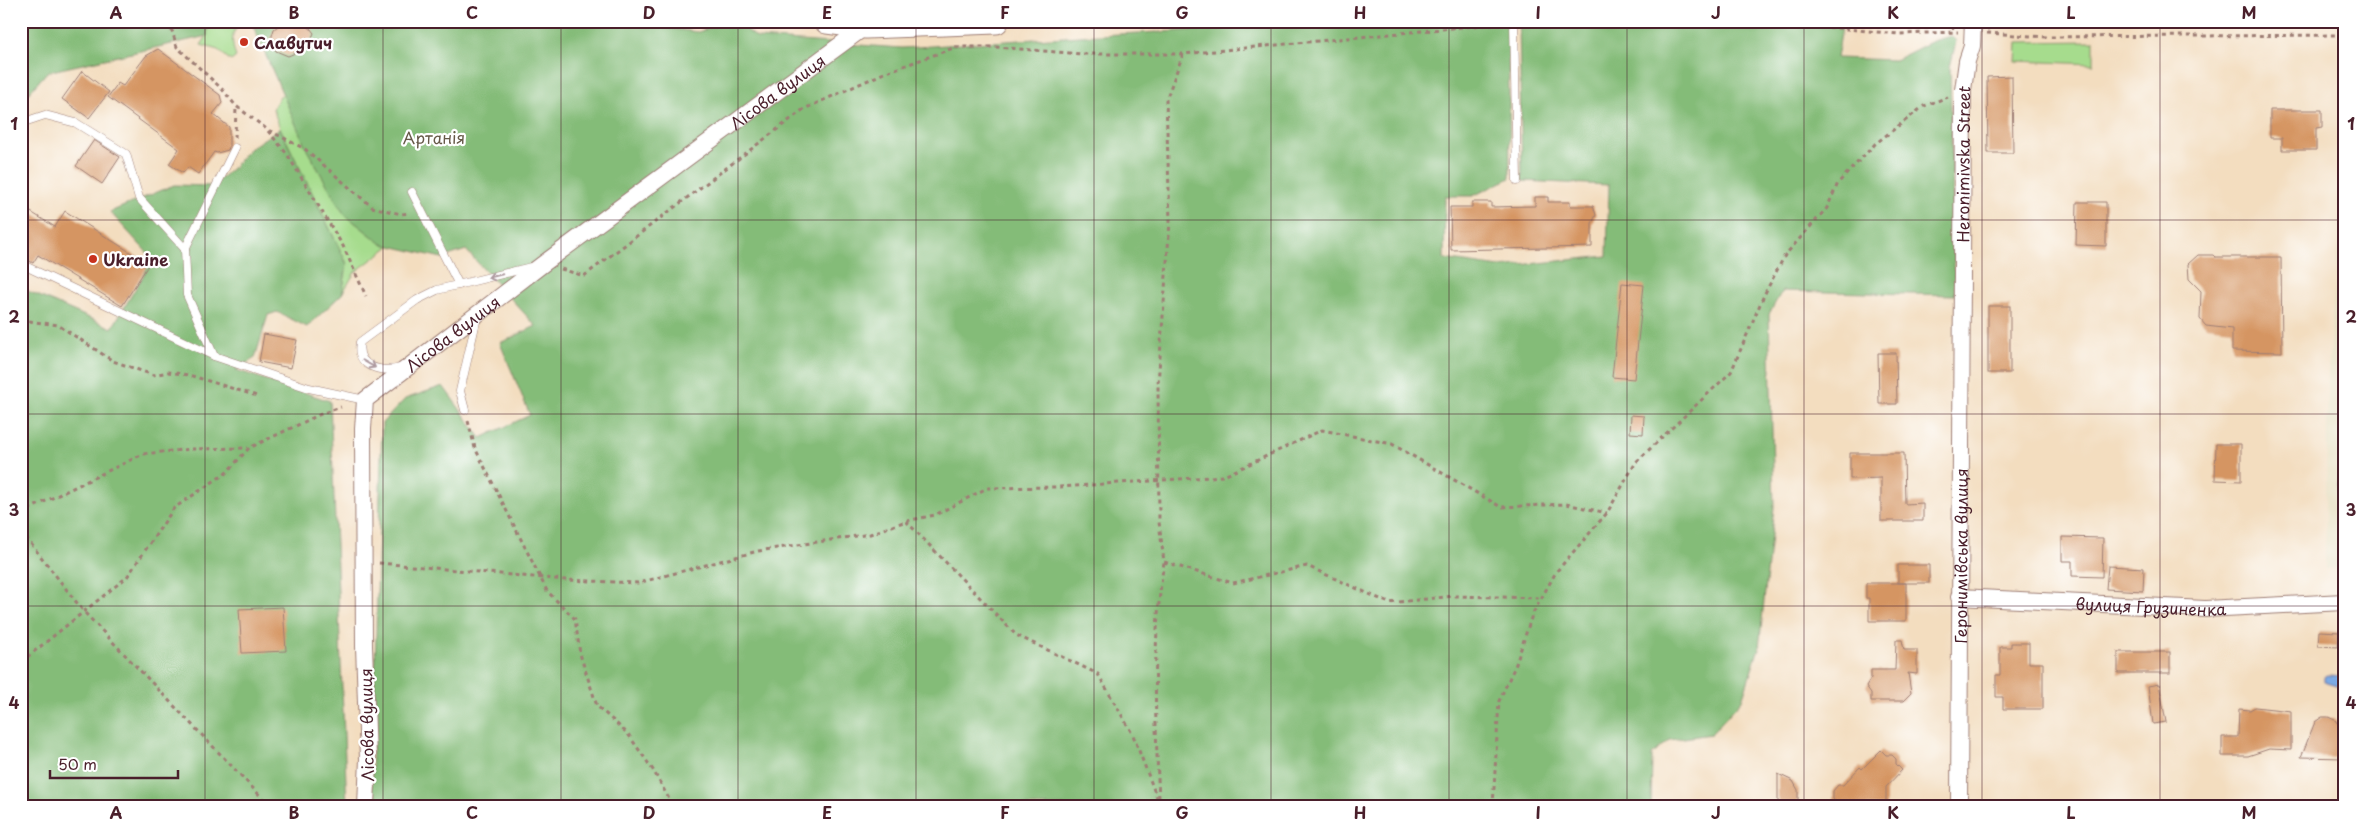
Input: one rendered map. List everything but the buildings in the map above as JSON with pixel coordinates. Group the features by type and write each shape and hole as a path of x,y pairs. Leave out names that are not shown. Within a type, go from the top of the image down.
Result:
{"main road":[{"path":"827,21 866,26 996,21"}],"street":[{"name":"Лісова вулиця","path":"366,806 368,759 364,646 363,429 366,400 543,264 866,26"},
{"name":"Heronimivska Street","path":"1963,90 1967,61 1972,46 1972,27"},
{"name":"Геронимівська вулиця","path":"1959,806 1963,90"},
{"name":"вулиця Грузиненка","path":"1959,598 2205,609 2344,602"}],"lane":[{"path":"1514,22 1517,181"},
{"path":"21,123 45,115 76,123 126,154 139,198 185,249"},
{"path":"214,356 187,295 185,249 235,148"},
{"path":"412,192 459,285"},
{"path":"21,264 214,356 309,388 366,400"},
{"path":"410,365 396,369 368,365 362,360 358,352 360,342 417,300 437,290 543,264"},
{"path":"465,410 460,391 477,315"}],"path":[{"path":"169,21 177,47 222,89 236,106 268,130 305,149 372,207 401,214 422,213"},
{"path":"543,264 584,276 804,109 884,73 956,47 996,47 1081,54 1183,54 1514,22 1827,27 1898,34 1953,33 1972,27 2046,37 2344,35"},
{"path":"1953,25 1953,33"},
{"path":"1160,804 1155,724 1157,608 1164,562 1160,522 1158,384 1170,221 1166,100 1183,54"},
{"path":"1493,806 1499,701 1516,664 1532,615 1556,572 1607,513 1636,462 1731,372 1764,295 1785,255 1827,208 1838,182 1875,144 1924,106 1963,90"},
{"path":"235,148 236,106"},
{"path":"268,130 287,154 343,246 366,296"},
{"path":"21,320 58,325 113,361 153,375 168,372 189,374 256,396"},
{"path":"21,662 127,577 174,508 226,473 248,448 323,413 366,400"},
{"path":"465,410 475,448 547,591 575,619 580,654 597,706 628,734 653,770 673,806"},
{"path":"365,562 540,577 638,583 758,550 870,534 906,521 935,515 987,488 1060,487 1224,476 1322,430 1392,444 1502,507 1566,504 1607,513"},
{"path":"21,514 143,454 191,449 248,448"},
{"path":"906,521 1016,635 1098,674 1133,735 1160,804"},
{"path":"21,531 84,612 270,806"},
{"path":"1164,562 1233,583 1307,566 1389,603 1454,596 1541,598"}],"shaded area":[{"path":"2342,64 2344,568 2325,569 2328,372 2341,207 2338,207"}],"green space":[{"path":"21,21 207,21 207,36 47,72 21,102"},
{"path":"207,21 244,21 234,32 233,46 236,57 231,61 218,50 201,45 207,36"},
{"name":"Артанія","path":"251,21 615,21 698,32 724,23 741,25 757,38 902,48 1080,36 1375,21 1508,21 1510,178 1473,196 1445,196 1444,259 1500,267 1607,256 1609,185 1522,181 1519,21 1843,21 1837,58 1895,60 1933,41 1951,36 1956,41 1950,67 1955,295 1782,291 1769,314 1774,507 1759,648 1742,700 1711,734 1670,740 1652,755 1651,806 371,806 382,423 405,399 443,386 481,438 530,415 500,343 536,326 466,250 442,258 382,244 344,214 307,150"},
{"path":"2094,41 2094,64 2016,61 2017,42"},
{"path":"296,83 417,226 355,272 342,294 347,264 280,128 273,109 279,97"},
{"path":"280,128 347,264 342,294 307,327 277,312 268,315 255,358 236,370 330,401 347,806 21,806 21,288 112,328 153,259 110,212 174,185 212,186 234,167 249,149"},
{"path":"2344,425 2344,546 2336,506"}],"water":[{"path":"2328,675 2344,676 2344,688 2324,682 2324,677"}],"place":[{"name":"Славутич","path":"244,42"},
{"name":"Ukraine","path":"93,259"}]}
